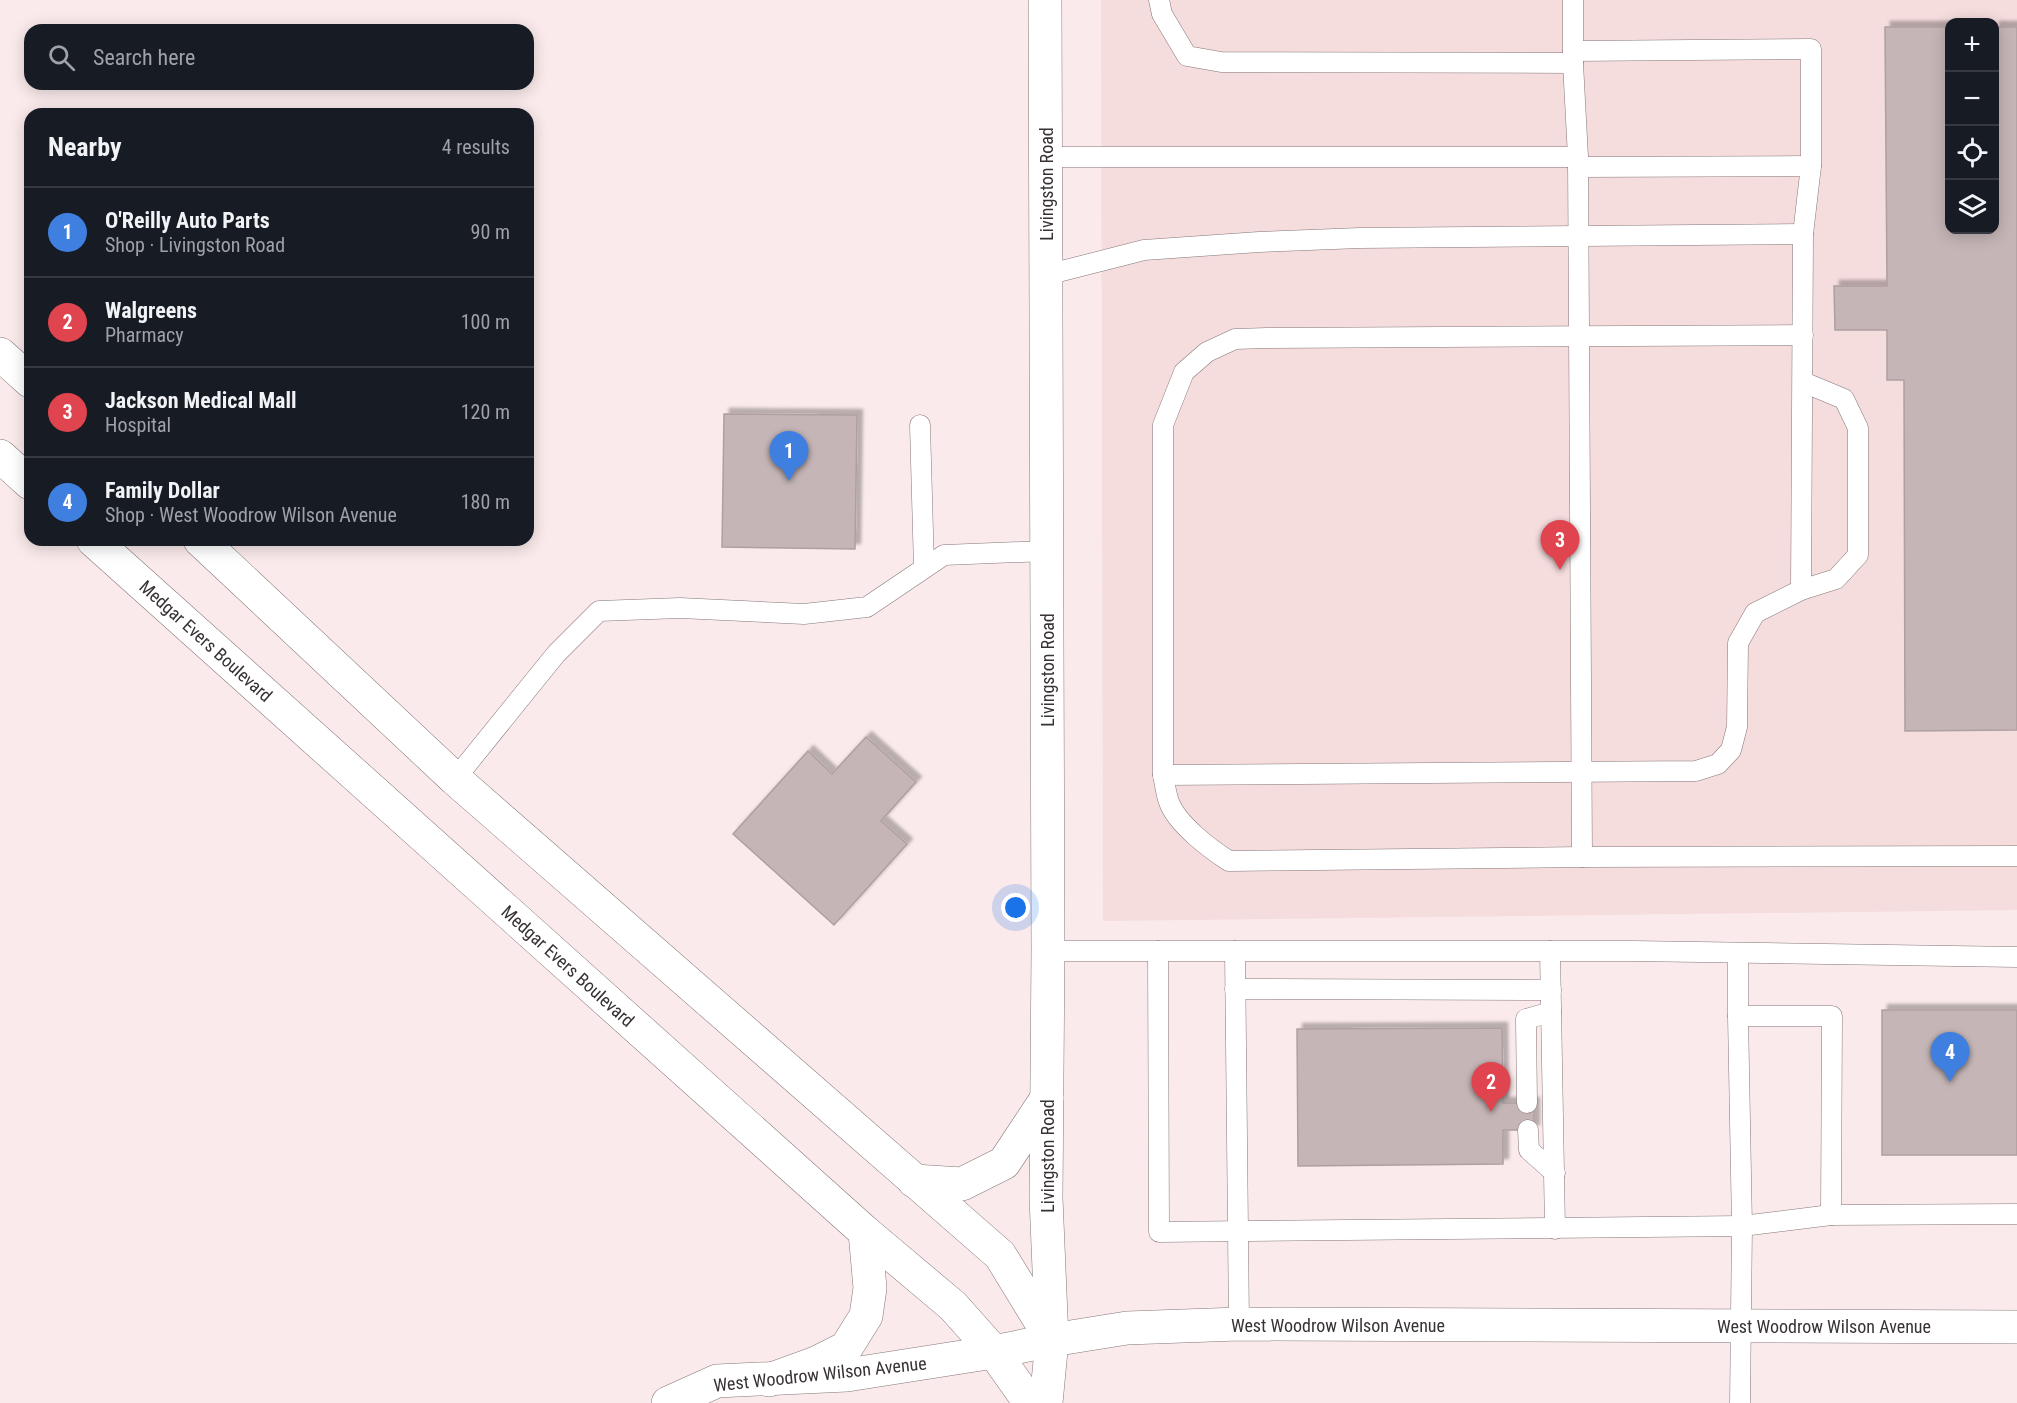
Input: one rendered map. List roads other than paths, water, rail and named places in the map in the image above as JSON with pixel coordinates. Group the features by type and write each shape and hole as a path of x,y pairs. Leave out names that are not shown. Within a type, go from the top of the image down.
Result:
{"main road":[{"name":"Livingston Road","path":"1045,0 1047,1198 1052,1340"},
{"path":"0,354 24,376"},
{"path":"0,456 24,478"},
{"name":"Medgar Evers Boulevard","path":"100,546 865,1232 953,1306 994,1352 1030,1403"},
{"path":"206,546 455,779 1000,1255 1052,1340 1046,1403"},
{"path":"914,1181 962,1184 1004,1163 1047,1098"},
{"path":"769,1380 816,1363 846,1348 866,1316 870,1288 865,1232"},
{"name":"West Woodrow Wilson Avenue","path":"668,1403 717,1382 847,1375 1127,1328 1239,1324 2017,1327"}],"lane":[{"path":"1159,0 1162,14 1187,56 1221,62 1573,57 1811,50 1811,166 1803,234 1802,590"},
{"path":"1573,0 1578,162 1582,857"},
{"path":"1046,157 1811,166"},
{"path":"1046,275 1144,250 1258,242 1360,238 1803,234"},
{"path":"1803,335 1267,338 1235,339 1207,352 1184,372 1163,425 1163,775 1169,804 1206,847 1229,861 2017,856"},
{"path":"1163,775 1696,771 1718,764 1731,750 1737,727 1738,643 1755,613 1802,590 1836,579 1858,555 1858,428 1844,399 1803,382"},
{"path":"920,425 924,568"},
{"path":"455,779 556,654 599,611 680,608 804,614 867,607 944,555 1047,551"},
{"path":"1048,951 1550,951 2017,957"},
{"path":"1158,951 1160,1232 1742,1226 1831,1215 2017,1214"},
{"path":"1235,951 1239,1324"},
{"path":"1550,951 1555,1229"},
{"path":"1738,953 1742,1226 1740,1403"},
{"path":"1235,989 1551,990"},
{"path":"1527,1103 1526,1019 1551,1012"},
{"path":"1738,1016 1832,1016 1831,1215"},
{"path":"1528,1130 1529,1150 1555,1173"}],"place":[{"name":"O'Reilly Auto Parts","path":"789,481"},
{"name":"Jackson Medical Mall","path":"1560,570"},
{"name":"Family Dollar","path":"1950,1082"},
{"name":"Walgreens","path":"1491,1112"}]}
